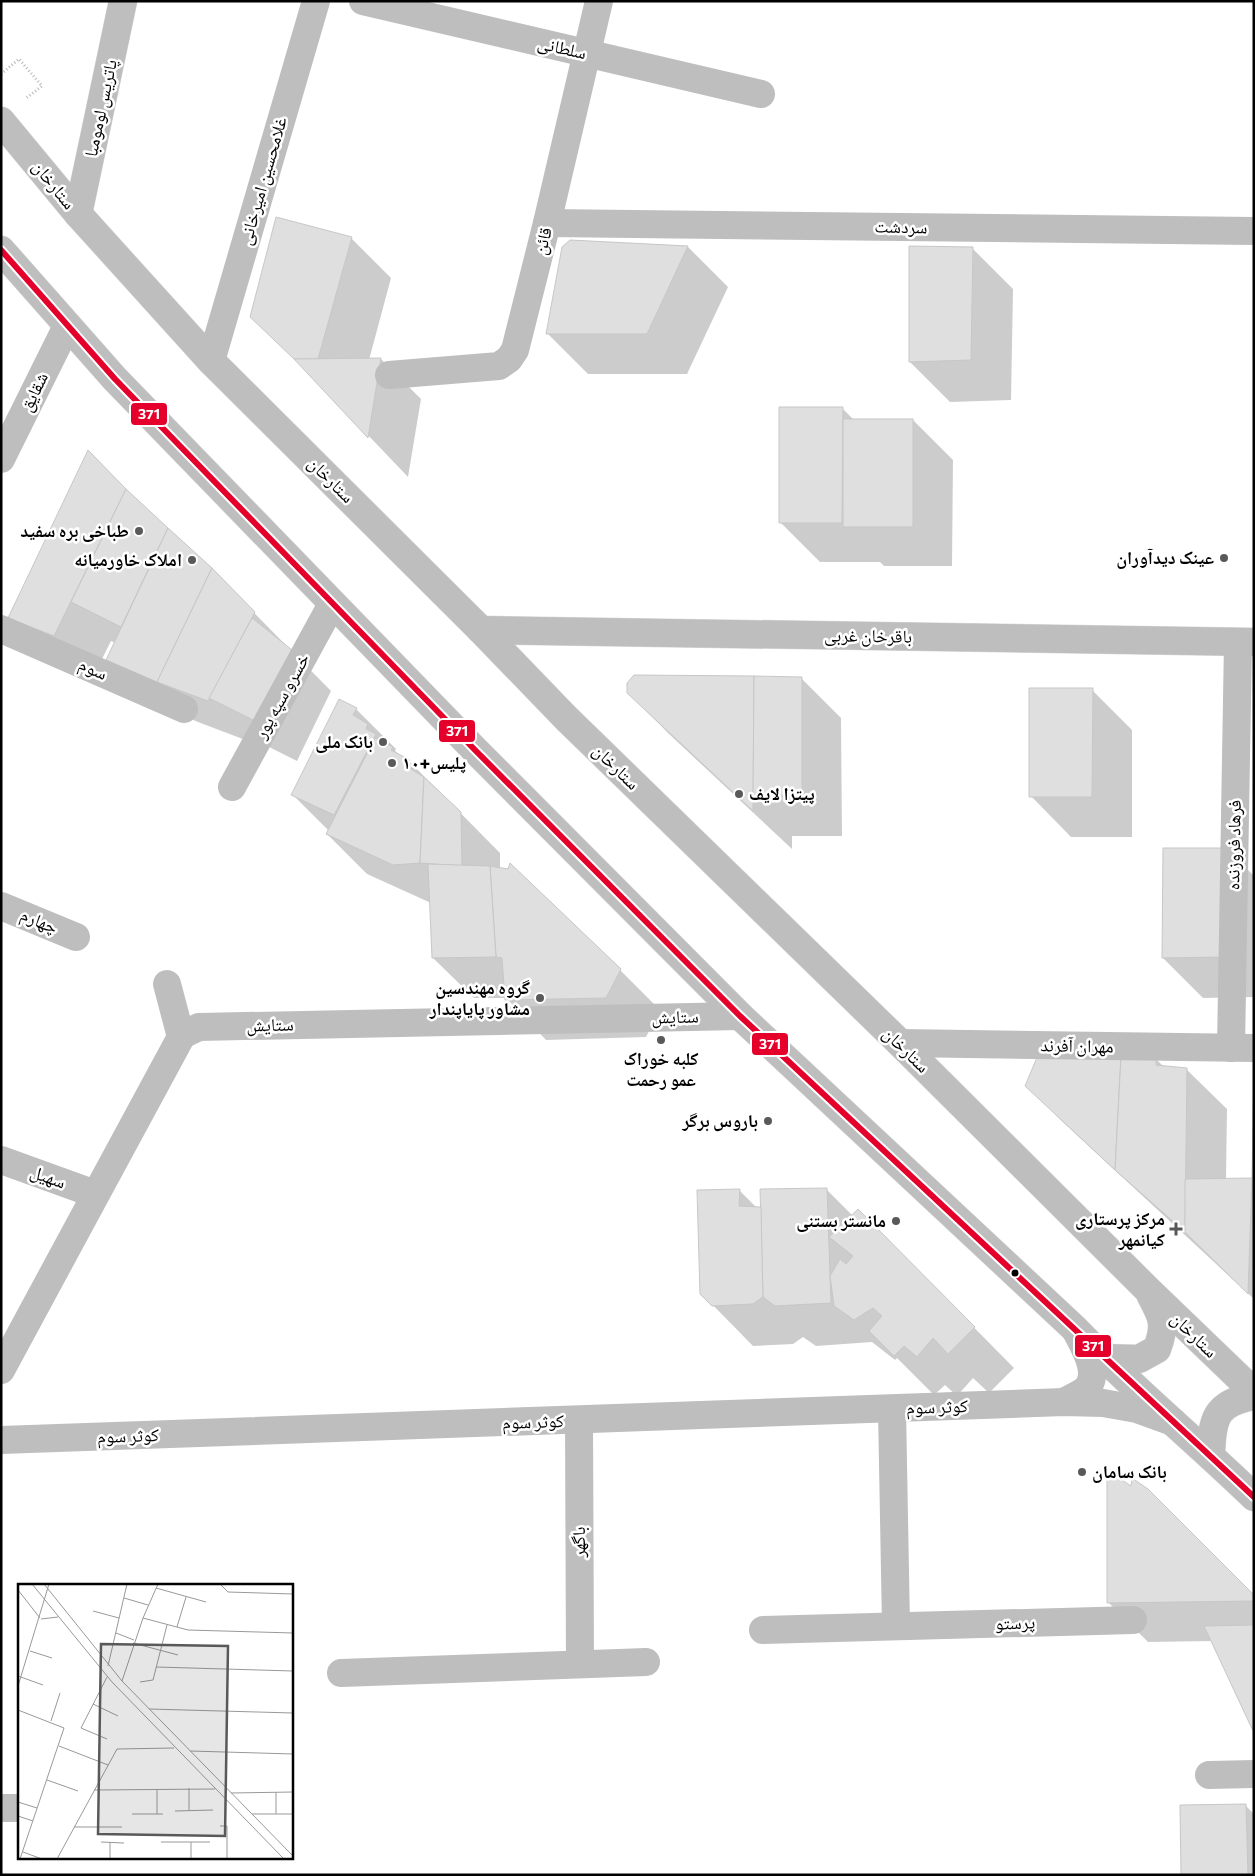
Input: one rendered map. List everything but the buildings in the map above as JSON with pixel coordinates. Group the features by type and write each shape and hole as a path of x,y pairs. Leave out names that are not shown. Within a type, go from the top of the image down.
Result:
{"street":[{"name":"پاتریس لومومبا","path":"78,214 123,1"},
{"name":"غلامحسین امیرخانی","path":"211,361 316,1"},
{"name":"سلطانی","path":"363,1 761,94"},
{"name":"قائن","path":"389,375 499,366 509,359 515,350 599,1"},
{"name":"ستارخان","path":"1,121 78,214 211,361 481,630 566,718 900,1043 1148,1290 1254,1392"},
{"name":"سردشت","path":"547,223 1254,231"},
{"path":"1,250 115,379 332,604 740,1016 1075,1329 1103,1358 1211,1455 1254,1497"},
{"name":"شقایق","path":"1,459 67,326"},
{"name":"خسرو سپه پور","path":"232,787 332,604"},
{"name":"سوم","path":"1,629 184,709"},
{"name":"باقرخان غربی","path":"481,630 1246,642"},
{"name":"فرهاد فروزنده","path":"1242,1048 1246,642"},
{"name":"چهارم","path":"1,906 76,937"},
{"path":"1,1370 181,1037 166,984"},
{"name":"ستایش","path":"181,1037 199,1027 740,1016"},
{"name":"مهران آفرند","path":"900,1043 1242,1048"},
{"name":"سهیل","path":"1,1160 95,1194"},
{"path":"1103,1358 1139,1359 1157,1349 1163,1332 1160,1314 1148,1290"},
{"path":"1064,1402 1086,1390 1092,1377 1090,1360 1075,1329"},
{"path":"1211,1455 1212,1428 1222,1408 1238,1399 1254,1396"},
{"name":"کوثر سوم","path":"1,1440 1064,1402 1103,1403 1137,1409 1173,1422"},
{"path":"892,1409 896,1626"},
{"name":"باگهر","path":"578,1420 580,1664"},
{"name":"پرستو","path":"762,1630 1133,1620"},
{"path":"341,1673 646,1662"},
{"path":"1209,1775 1254,1774"},
{"path":"1,1808 18,1808"}],"path":[{"path":"1,74 19,59 42,86"}],"transit line":[{"name":"371","path":"1,250 115,379 475,750 740,1016 1254,1497"}],"place":[{"name":"طباخی بره سفید","path":"139,531"},
{"name":"عینک دیدآوران","path":"1224,558"},
{"name":"املاک خاورمیانه","path":"192,560"},
{"name":"بانک ملی","path":"383,742"},
{"name":"پلیس+۱۰","path":"392,763"},
{"name":"پیتزا لایف","path":"739,794"},
{"name":"گروه مهندسین مشاور پایاپندار","path":"540,998"},
{"name":"کلبه خوراک عمو رحمت","path":"661,1040"},
{"name":"باروس برگر","path":"768,1121"},
{"name":"مانستر بستنی","path":"896,1221"},
{"name":"مرکز پرستاری کیانمهر","path":"1176,1229"},
{"name":"بانک سامان","path":"1082,1472"}]}
